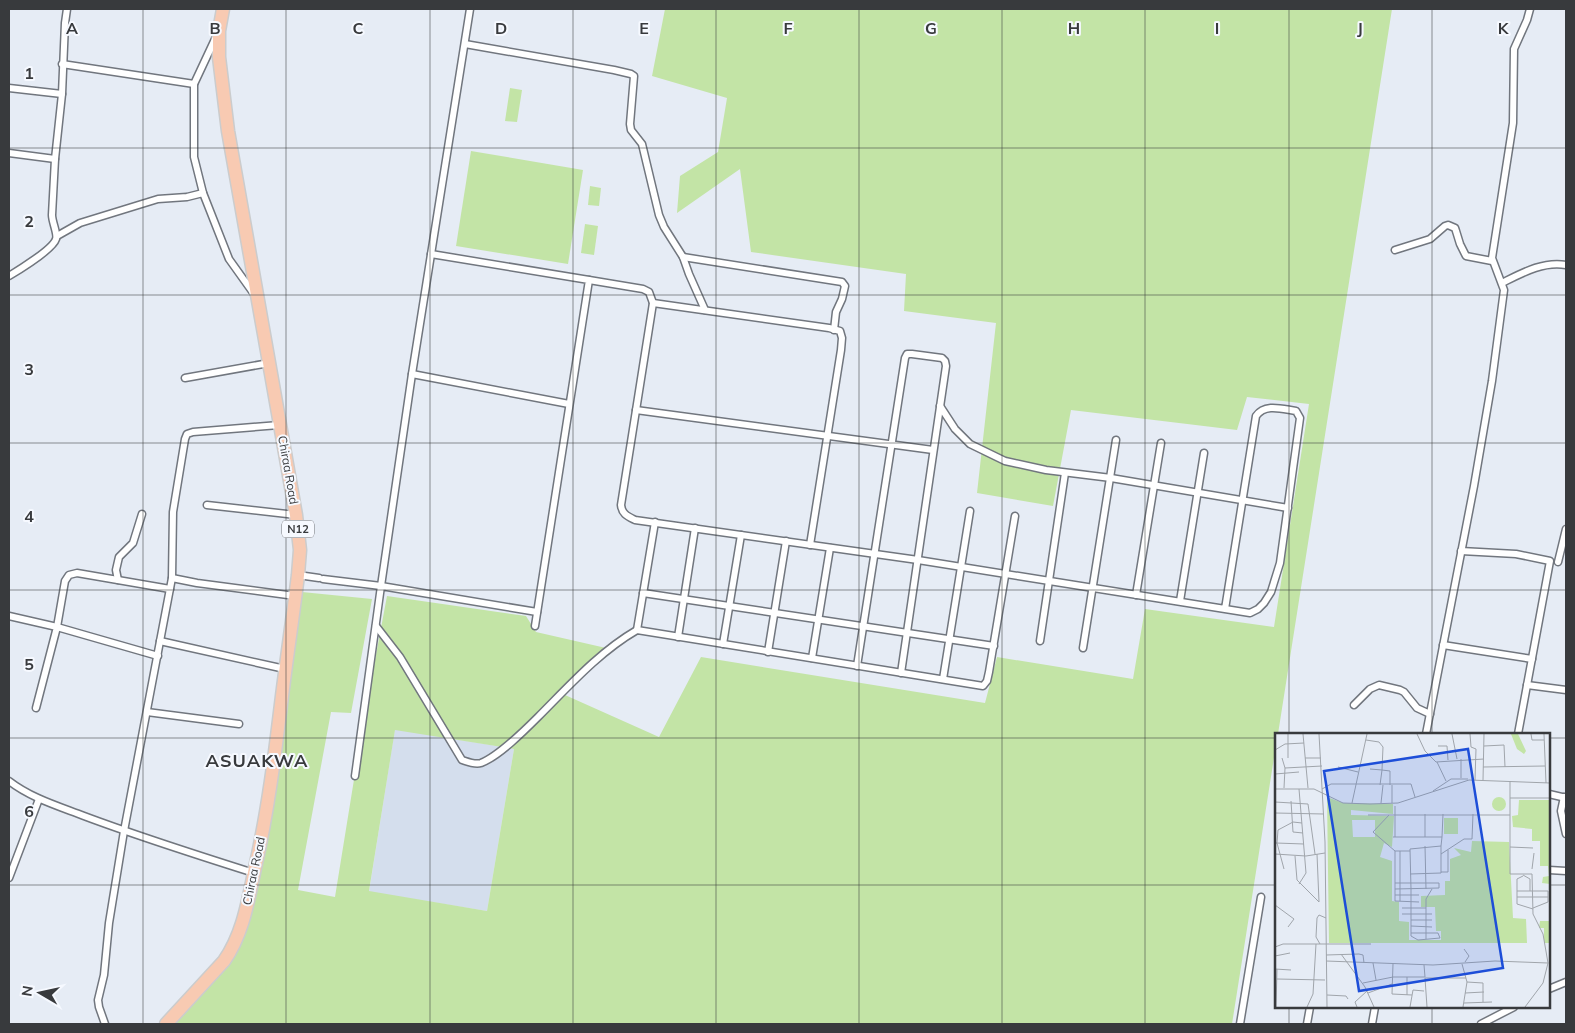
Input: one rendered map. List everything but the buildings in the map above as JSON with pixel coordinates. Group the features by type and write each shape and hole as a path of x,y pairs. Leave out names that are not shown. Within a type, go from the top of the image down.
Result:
{"highway":[{"name":"Chiraa Road","path":"166,1024 224,961 232,950 245,916 262,838 286,669 300,550 296,515 228,131 219,57 219,31 223,9"}],"street":[{"path":"9,276 42,254 56,241 57,236 52,222 55,159 68,9"},
{"path":"355,776 412,374 470,9"},
{"path":"1426,733 1462,551 1492,381 1504,290 1492,261 1513,123 1514,49 1530,9"},
{"path":"219,31 194,84 194,157 203,193 229,259 257,299"},
{"path":"465,44 614,70 634,76 631,130 642,144 659,215 664,227 683,257 705,310"},
{"path":"62,64 194,84"},
{"path":"9,88 62,94"},
{"path":"9,153 55,159"},
{"path":"57,236 80,223 158,199 187,197 203,193"},
{"path":"1395,250 1430,239 1448,225 1455,228 1466,256 1492,261"},
{"path":"431,254 643,289 649,292 653,303 620,504 626,516 635,520 918,560 1250,613 1258,609 1271,592 1280,563 1300,418 1296,411 1265,408 1260,410 1256,416 1225,609"},
{"path":"683,257 842,282 845,286 836,312 834,330"},
{"path":"1502,283 1523,273 1550,264 1566,265"},
{"path":"535,626 589,280"},
{"path":"653,303 840,331 842,338 810,545"},
{"path":"856,666 905,358 908,354 942,358 945,360 940,406 901,673"},
{"path":"185,378 269,363"},
{"path":"412,374 569,404"},
{"path":"940,406 955,429 970,444 1005,461 1046,470 1155,485 1288,508"},
{"path":"636,410 934,450"},
{"path":"104,1024 98,1007 98,1000 104,975 109,924 124,831 172,578 173,512 185,439 187,434 193,432 279,425"},
{"path":"1083,648 1116,440"},
{"path":"1136,595 1161,443"},
{"path":"1180,601 1204,452"},
{"path":"1040,641 1066,473"},
{"path":"207,505 296,515"},
{"path":"943,679 970,511"},
{"path":"118,580 116,570 119,557 133,543 142,514"},
{"path":"376,626 400,657 462,760 478,764 490,758 516,737 597,659 637,630 983,686 989,672 1016,516"},
{"path":"637,630 655,522"},
{"path":"678,637 694,528"},
{"path":"1558,562 1566,529"},
{"path":"724,644 741,535"},
{"path":"768,652 786,541"},
{"path":"812,658 830,548"},
{"path":"1462,551 1516,554 1566,564"},
{"path":"1518,733 1550,560"},
{"path":"36,708 57,627 65,581 69,574 77,573 170,589"},
{"path":"298,576 381,586 537,612"},
{"path":"172,578 197,584 295,596"},
{"path":"643,593 994,646"},
{"path":"9,616 57,627 158,656"},
{"path":"160,641 286,669"},
{"path":"1443,645 1532,660"},
{"path":"1354,705 1370,689 1379,685 1400,690 1417,708 1430,714"},
{"path":"1527,685 1566,690"},
{"path":"147,712 239,724"},
{"path":"9,781 39,799 124,831 254,873"},
{"path":"1550,794 1565,797 1561,811 1566,834"},
{"path":"9,878 39,799"},
{"path":"1550,870 1566,871"},
{"path":"1240,1024 1261,897"},
{"path":"1550,989 1566,982"},
{"path":"1307,1024 1310,1008"},
{"path":"1372,1024 1375,1008"},
{"path":"1481,1024 1512,1008"}],"shaded area":[{"path":"395,729 514,749 487,911 369,892"}],"green space":[{"path":"665,9 1392,9 1278,733 1275,733 1275,751 1232,1024 175,1024 174,1021 242,940 259,878 286,718 302,592 372,599 351,713 331,712 298,890 335,897 363,724 387,596 526,616 536,632 606,648 565,695 659,737 701,657 985,703 997,657 1133,679 1145,609 1274,627 1309,404 1247,397 1237,430 1071,410 1053,506 977,493 996,323 904,311 906,274 751,252 740,169 677,213 680,176 718,152 727,98 652,76","holes":["395,730 514,749 487,911 369,891"]},
{"path":"510,88 522,90 517,122 505,121"},
{"path":"471,151 583,170 568,264 456,246"},
{"path":"590,186 601,188 599,206 588,205"},
{"path":"585,224 598,226 594,255 581,253"}],"district":[{"name":"ASUAKWA","path":"257,761"}]}
